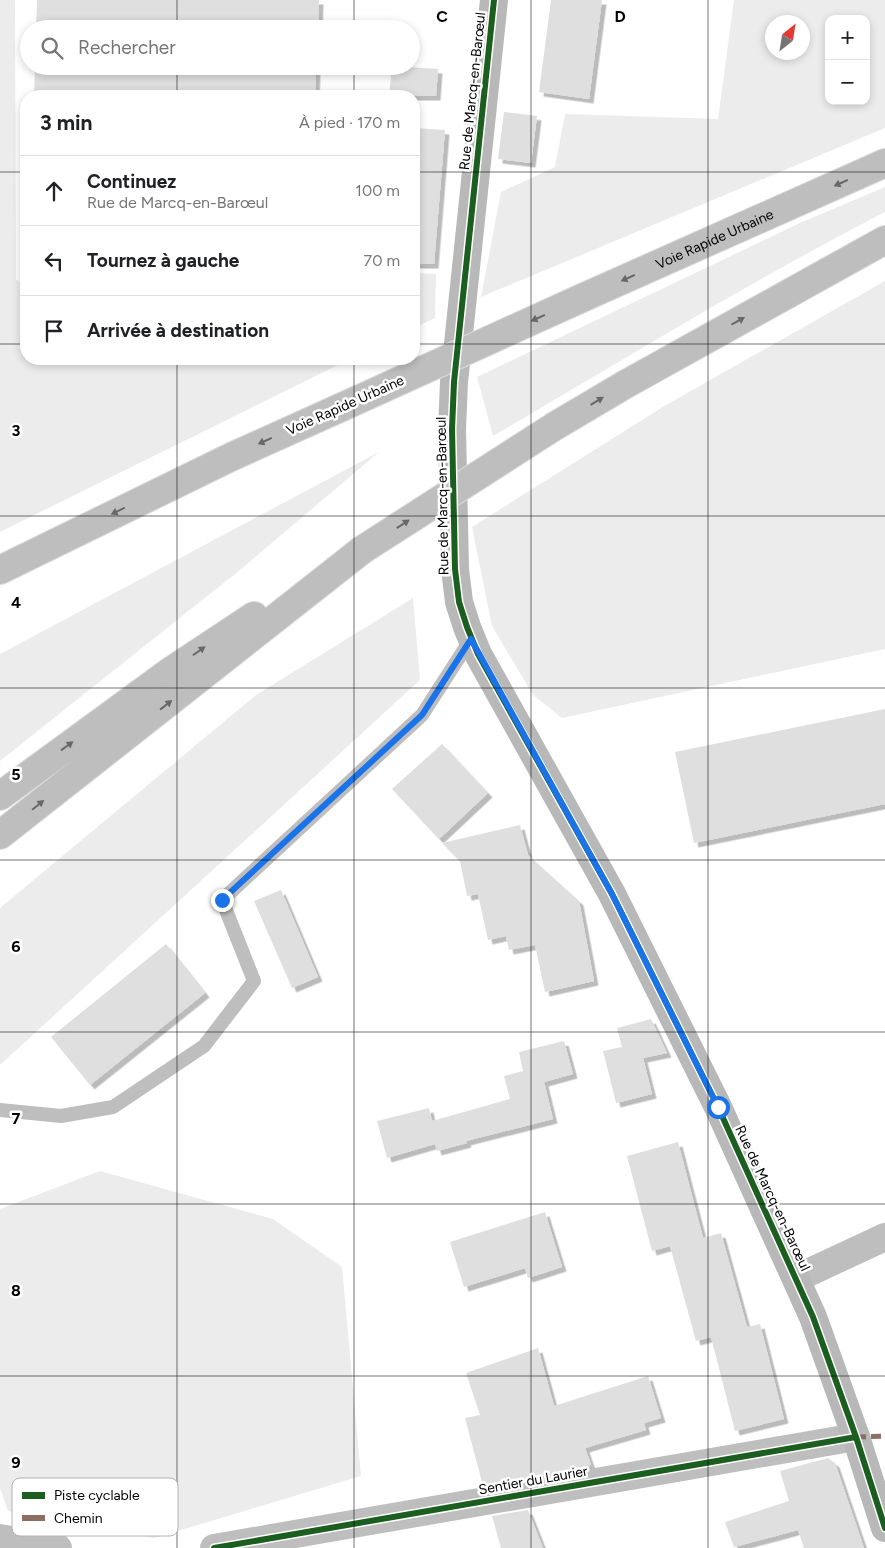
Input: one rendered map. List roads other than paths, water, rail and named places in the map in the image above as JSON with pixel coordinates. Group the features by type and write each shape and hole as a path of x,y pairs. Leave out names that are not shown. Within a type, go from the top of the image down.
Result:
{"main road":[{"name":"Voie Rapide Urbaine","path":"0,570 231,457 885,163"},
{"path":"0,796 208,645 362,550 555,426 697,344 885,240"},
{"path":"0,835 362,550"},
{"path":"797,1278 885,1237"},
{"name":"Sentier du Laurier","path":"214,1548 856,1437"},
{"path":"0,1538 58,1548"}],"street":[{"name":"Rue de Marcq-en-Barœul","path":"494,0 458,338 452,429 454,570 459,602 471,639 612,894 656,979 797,1278 856,1437 885,1528"}],"lane":[{"path":"0,1110 61,1116 113,1107 204,1046 254,982 222,900 422,715 471,639"}]}
